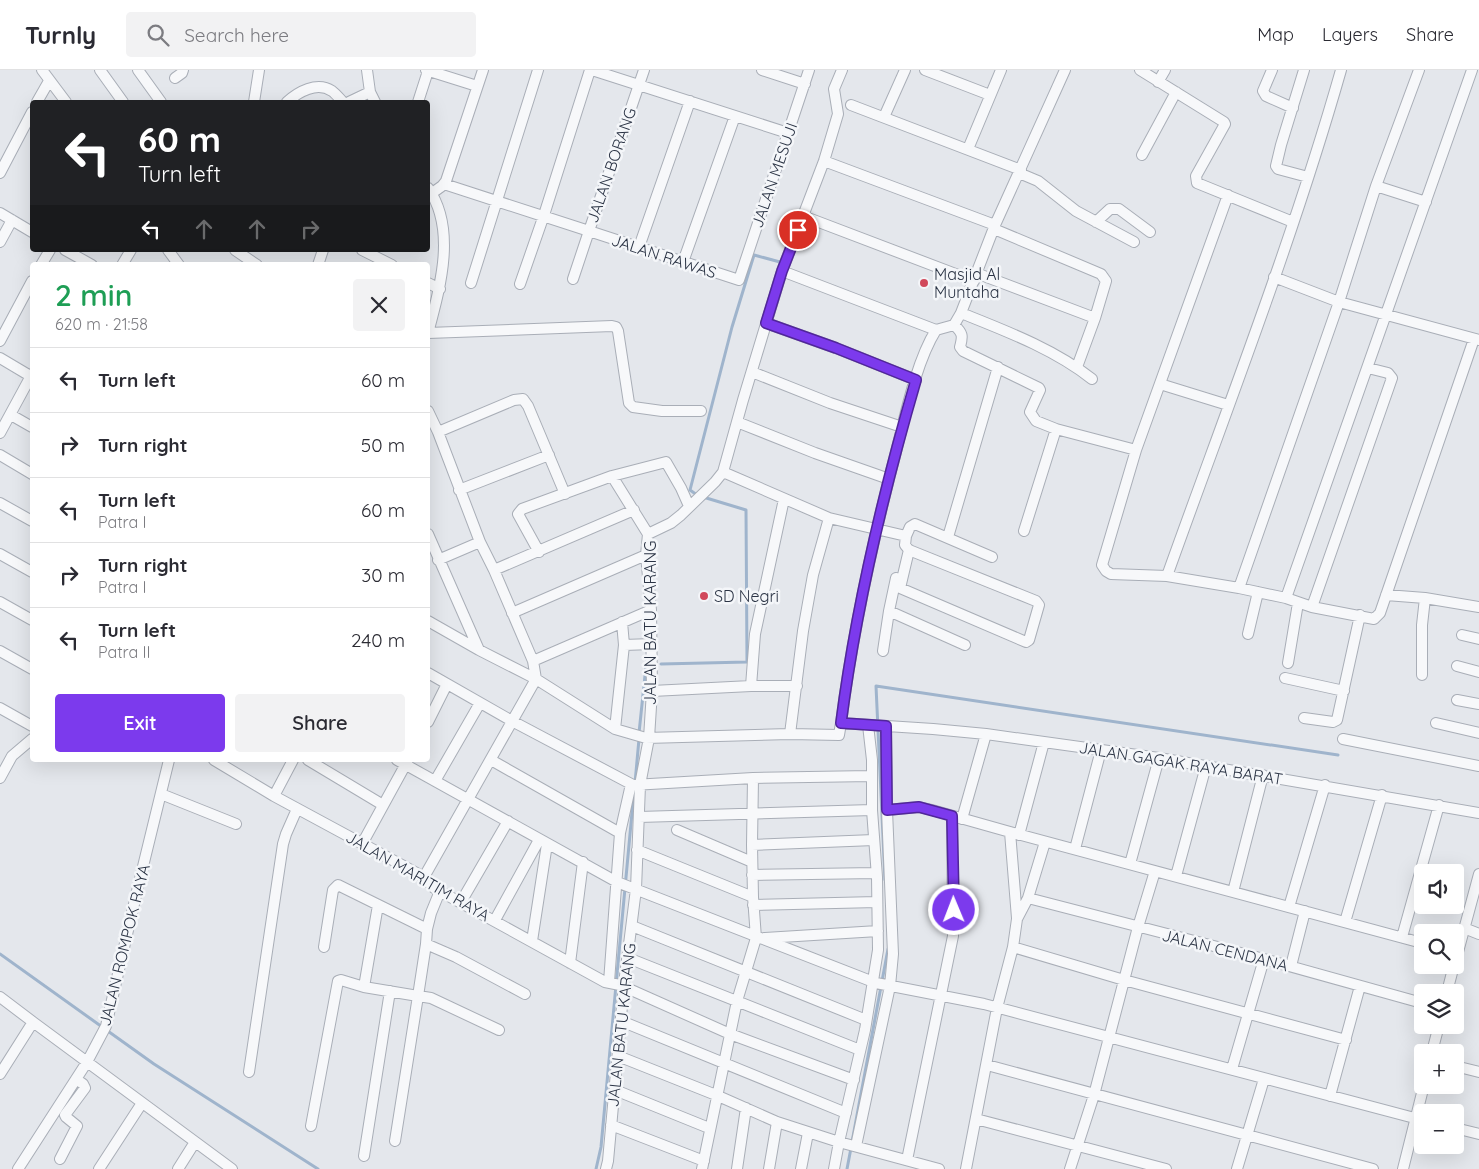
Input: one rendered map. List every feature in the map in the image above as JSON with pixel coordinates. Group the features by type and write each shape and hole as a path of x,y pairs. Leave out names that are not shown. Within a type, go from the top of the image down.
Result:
{"street":[{"path":"42,70 64,100"},
{"path":"100,70 122,100"},
{"path":"138,70 160,100"},
{"path":"254,100 259,70"},
{"path":"367,70 370,92 374,100"},
{"path":"419,100 427,70 477,86"},
{"path":"430,191 444,184 483,70"},
{"path":"471,283 538,70"},
{"path":"520,284 591,70 788,132"},
{"name":"JALAN BORANG","path":"444,184 589,230 644,70"},
{"path":"762,70 805,84"},
{"name":"JALAN MESUJI","path":"738,280 809,70"},
{"name":"JALAN BATU KARANG","path":"608,1168 621,1021 616,984 628,958 632,926 625,885 637,850 639,816 636,785 648,738 652,691 651,610 646,555 648,534 671,523 706,492 723,472 782,271 824,161 838,114 834,89 842,70"},
{"path":"884,117 905,70"},
{"path":"925,70 990,94"},
{"path":"968,149 990,94 1002,70"},
{"path":"430,622 536,679 615,729 636,736 648,738 790,734 839,735 858,611 876,530 902,427 927,344 936,330 954,324 961,313 994,227 1065,70"},
{"path":"1140,70 1224,122 1225,124 1196,180 1197,182 1293,222"},
{"path":"1158,82 1165,70"},
{"path":"1272,70 1263,91 1264,93 1266,96 1293,108"},
{"path":"1304,70 1280,144 1276,166 1278,169 1308,177"},
{"path":"1167,576 1293,222 1341,70"},
{"path":"1239,588 1339,302 1376,186 1419,70"},
{"path":"1286,598 1472,70"},
{"path":"38,100 49,81"},
{"path":"290,100 303,90 320,87 332,91 341,100"},
{"path":"354,100 370,92"},
{"path":"1142,155 1176,92"},
{"path":"640,247 690,101"},
{"path":"851,105 968,149 1020,171 1038,181 1076,211 1134,242"},
{"path":"0,173 30,116"},
{"path":"683,262 735,116"},
{"path":"824,161 994,227 1101,274 1106,281 1077,367"},
{"path":"1376,186 1426,202"},
{"path":"430,194 439,212 442,227 440,289 430,326"},
{"path":"1228,195 1136,450 1102,565 1111,574 1167,576 1239,588 1286,598 1312,607 1374,618 1380,613 1476,340 1339,302 1274,277"},
{"path":"1096,222 1110,210 1119,209 1150,232"},
{"path":"0,213 30,229"},
{"path":"803,216 1095,318"},
{"path":"0,242 12,220"},
{"path":"573,279 589,230"},
{"name":"JALAN RAWAS","path":"589,230 738,280"},
{"path":"238,252 253,262"},
{"path":"371,252 387,262"},
{"path":"76,253 87,262"},
{"path":"782,271 936,330"},
{"path":"430,284 440,289"},
{"path":"0,341 30,285"},
{"path":"961,313 1008,332 1077,367 1092,379"},
{"path":"766,323 916,380"},
{"path":"954,324 962,332 963,336 960,347 962,351 1039,388 1030,412 1033,418 1056,429 1136,450"},
{"path":"430,333 612,326 618,331 629,403 633,408 701,410"},
{"path":"0,358 30,375"},
{"path":"948,537 998,367"},
{"path":"1312,607 1392,378 1388,373 1368,368"},
{"path":"752,372 830,403 902,427"},
{"path":"0,433 30,380"},
{"path":"1160,384 1228,405"},
{"path":"438,432 521,398 528,406 565,494"},
{"path":"10,415 30,426"},
{"path":"424,877 536,679 533,661 480,542 430,415"},
{"path":"737,422 815,453 889,479"},
{"path":"1024,531 1056,429"},
{"path":"0,455 30,473"},
{"path":"459,490 548,455"},
{"path":"539,552 518,514 519,511 612,476 666,462 691,505"},
{"path":"723,472 829,518 876,530 907,544 1036,601 1039,605 1029,640 1026,642 900,588 907,544 910,526 915,524 992,557"},
{"path":"612,476 648,534"},
{"path":"751,686 755,634 784,499"},
{"path":"0,503 30,520"},
{"path":"494,570 634,510"},
{"path":"790,734 804,622 829,518"},
{"path":"433,556 480,542"},
{"path":"430,543 433,556 479,650"},
{"path":"883,651 889,611 907,544"},
{"path":"0,554 30,571"},
{"path":"512,613 646,555"},
{"path":"1248,634 1258,592"},
{"path":"1386,595 1425,598 1479,607"},
{"path":"1422,674 1422,625 1425,598"},
{"path":"0,602 30,619"},
{"path":"1288,663 1298,603"},
{"path":"533,661 651,610"},
{"path":"889,611 965,645"},
{"path":"1304,718 1336,721 1360,615"},
{"path":"615,729 624,645 622,622"},
{"path":"1462,635 1479,639"},
{"path":"624,645 652,644"},
{"path":"0,651 30,668"},
{"path":"1457,666 1479,672"},
{"path":"430,674 512,721 636,785 753,778 871,776"},
{"path":"1285,678 1344,691"},
{"path":"430,718 447,684"},
{"path":"652,691 751,686 797,686"},
{"path":"1456,700 1479,704"},
{"path":"435,781 480,703"},
{"path":"0,708 30,725"},
{"name":"JALAN GAGAK RAYA BARAT","path":"841,723 986,734 1159,758 1479,812"},
{"path":"1436,723 1479,733"},
{"path":"834,1169 848,1144 881,984 869,725"},
{"path":"848,1144 846,1113 866,1020 893,954 884,726"},
{"path":"907,1160 954,928 957,818 986,734"},
{"path":"1342,739 1479,766"},
{"path":"0,778 12,756 30,741"},
{"path":"966,1169 997,1008 1013,947 1017,919 1014,834 1044,742"},
{"path":"1075,850 1101,750"},
{"path":"1130,864 1159,758"},
{"path":"491,760 620,833"},
{"name":"JALAN ROMPOK RAYA","path":"18,1169 76,1080 106,1026 169,762"},
{"name":"JALAN MARITIM RAYA","path":"217,762 297,809 424,877 434,888 570,963 730,1034 854,1080"},
{"path":"274,796 292,762"},
{"path":"311,762 383,805"},
{"path":"362,844 383,805 403,762"},
{"path":"405,762 543,842 625,885 881,984 984,1004 1414,1119"},
{"path":"1176,876 1206,766"},
{"path":"1233,892 1263,775"},
{"path":"611,1125 703,1165 736,1001 758,938 752,875 753,778"},
{"path":"616,984 625,885 620,833 636,785"},
{"path":"1289,907 1325,785"},
{"path":"161,794 236,824"},
{"path":"1345,922 1382,795"},
{"path":"1402,938 1439,805"},
{"path":"887,810 919,807 1414,941"},
{"path":"249,1072 283,844 297,809"},
{"path":"639,816 872,810"},
{"path":"462,902 508,821"},
{"path":"677,830 752,862"},
{"path":"752,845 874,840"},
{"path":"495,920 543,842"},
{"path":"532,941 543,842"},
{"path":"1017,919 1028,898 1044,842"},
{"path":"637,850 753,901 877,902"},
{"path":"570,963 583,862"},
{"path":"1070,1169 1094,1095 1138,927 1155,871"},
{"path":"752,875 876,873"},
{"path":"1479,874 1464,928 1479,934"},
{"path":"324,947 333,890 338,885 344,886 427,929"},
{"path":"395,1140 427,929 440,891"},
{"name":"JALAN CENDANA","path":"1028,898 1264,958 1414,1001"},
{"path":"364,987 378,905"},
{"path":"1291,966 1305,911"},
{"path":"632,926 866,1020"},
{"path":"758,938 878,932"},
{"path":"426,944 524,994"},
{"path":"1013,947 1124,980 1346,1040"},
{"path":"628,958 860,1050"},
{"path":"1232,1069 1264,958"},
{"path":"311,1126 338,981 341,980 364,987 432,998 499,1030"},
{"path":"1330,1096 1360,986"},
{"path":"364,1156 390,991"},
{"path":"0,997 232,1169"},
{"path":"621,1021 846,1113"},
{"path":"0,1074 33,1022"},
{"path":"618,1056 716,1095 777,1122 939,1169"},
{"path":"987,1065 1374,1169"},
{"path":"1464,1068 1479,1072"},
{"path":"1237,1169 1264,1079"},
{"path":"60,1159 77,1126 65,1115 85,1088 83,1084 76,1080"},
{"path":"615,1090 709,1128"},
{"path":"98,1169 142,1103"},
{"path":"737,1169 746,1108"},
{"path":"976,1119 1166,1169"},
{"path":"769,1169 777,1122"},
{"path":"1464,1130 1479,1134"},
{"path":"801,1169 808,1132"},
{"path":"1403,1169 1414,1135"},
{"path":"178,1169 195,1142"}],"waterway":[{"path":"697,495 690,490 732,327 754,255 780,262"},
{"path":"661,664 747,662 746,510 703,497"},
{"path":"639,733 646,666"},
{"path":"885,880 876,686 1338,755"},
{"path":"635,783 639,739"},
{"path":"596,1169 601,1147 634,791"},
{"path":"852,1142 888,949"},
{"path":"0,954 154,1064 318,1169"},
{"path":"847,1169 851,1148"}],"place":[{"name":"Masjid Al Muntaha","path":"924,283"},
{"name":"SD Negri","path":"704,596"}],"route":[{"path":"798,230 782,271 766,323 916,380 876,530 858,611 841,723 886,726 887,810 919,807 952,816 954,910"}]}
